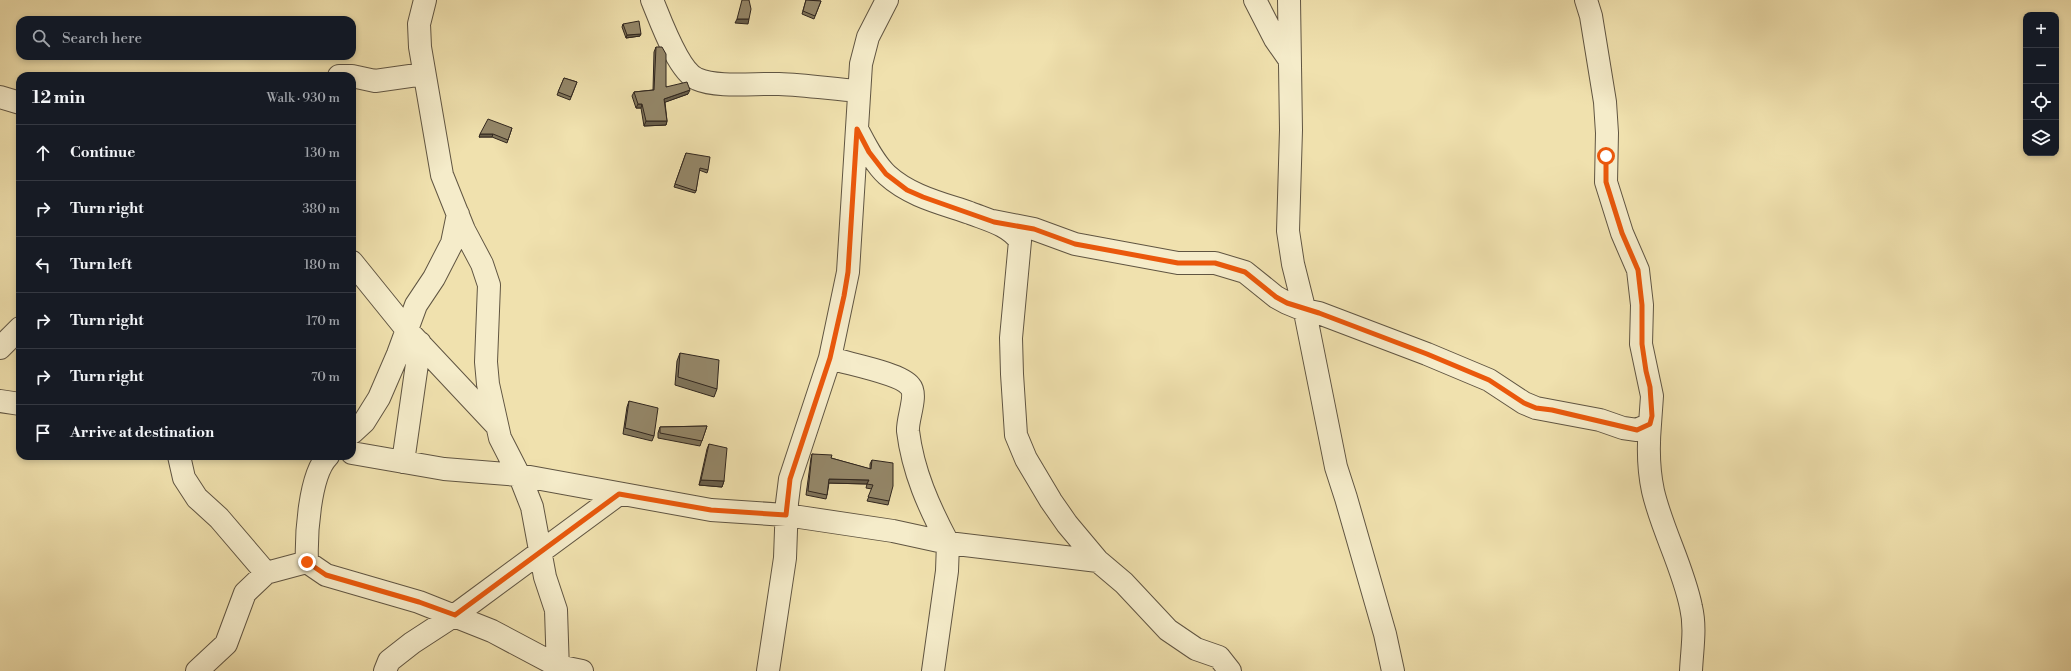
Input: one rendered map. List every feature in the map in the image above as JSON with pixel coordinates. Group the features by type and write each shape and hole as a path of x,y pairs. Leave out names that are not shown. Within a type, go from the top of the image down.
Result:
{"street":[{"path":"425,0 419,24 420,47 442,175 458,214 482,264 489,284 486,362 488,384 500,438 519,475 532,507 545,577 556,610 558,669"},
{"path":"652,0 668,39 683,66 696,79 721,84 781,84 859,91"},
{"path":"768,671 785,558 786,515 790,479 830,358 848,272 861,64 868,37 887,0"},
{"path":"1255,0 1275,39 1289,59"},
{"path":"1289,0 1291,130 1288,231 1293,264 1304,310 1336,467 1385,634 1393,671"},
{"path":"1586,0 1591,16 1605,102 1607,133 1606,182 1622,233 1638,270 1642,305 1642,344 1652,396 1647,451 1653,492 1684,579 1694,626 1691,671"},
{"path":"356,77 375,81 424,74"},
{"path":"0,97 16,102"},
{"path":"857,129 869,152 886,174 907,190 994,222 1014,232 1020,241 1011,338 1016,435 1026,459 1051,501 1067,524 1098,561 1124,583 1168,630 1196,649 1219,657 1230,671"},
{"path":"403,462 416,305 434,278 452,243 458,214"},
{"path":"994,222 1034,229 1075,244 1178,263 1215,263 1245,272 1276,297 1304,310 1319,313 1482,377 1524,403 1536,408 1593,419 1623,428 1637,430 1650,424"},
{"path":"356,267 413,337 497,426"},
{"path":"0,348 16,332"},
{"path":"356,429 364,422 379,398 413,337"},
{"path":"830,358 896,377 910,386 913,393 908,429 914,466 928,505 948,543 948,571 933,671"},
{"path":"0,401 16,403"},
{"path":"356,454 444,469 519,475 711,510 786,515 893,531 948,543 1098,561"},
{"path":"180,460 184,478 197,498 219,518 266,573"},
{"path":"307,562 306,539 314,486 326,460"},
{"path":"385,671 389,661 412,643 455,615 619,494"},
{"path":"197,671 226,644 245,593 266,573 307,562 326,575 419,602 455,615 492,631 558,669 582,671"}],"building":[{"path":"742,0 749,0 751,9 749,19 737,19"},
{"path":"806,0 821,1 815,16 803,11"},
{"path":"639,21 641,34 627,35 623,24"},
{"path":"656,47 662,47 666,54 666,87 687,82 690,90 664,99 667,121 646,121 642,104 638,104 634,92 654,90"},
{"path":"564,78 577,82 571,97 558,92"},
{"path":"488,119 512,128 508,140 493,134 480,134"},
{"path":"686,153 710,157 708,170 700,168 696,191 675,184"},
{"path":"680,353 719,360 717,389 678,377"},
{"path":"629,401 658,408 654,436 625,428"},
{"path":"707,426 702,441 660,433 660,427"},
{"path":"709,444 727,448 724,481 701,480"},
{"path":"812,454 832,455 831,458 871,469 872,460 893,463 893,486 889,501 868,497 873,485 867,484 869,480 829,479 827,495 808,491"}],"route":[{"path":"307,562 326,575 419,602 455,615 619,494 711,510 786,515 790,479 830,358 844,296 848,272 857,129 869,152 886,174 907,190 923,197 994,222 1010,223 1034,229 1060,240 1075,244 1178,263 1215,263 1245,272 1260,282 1276,297 1287,303 1304,310 1319,313 1396,344 1427,354 1489,380 1524,403 1536,408 1600,420 1623,428 1637,430 1645,428 1650,424 1652,416 1652,396 1642,344 1642,305 1638,270 1622,233 1606,182 1606,156"}]}
